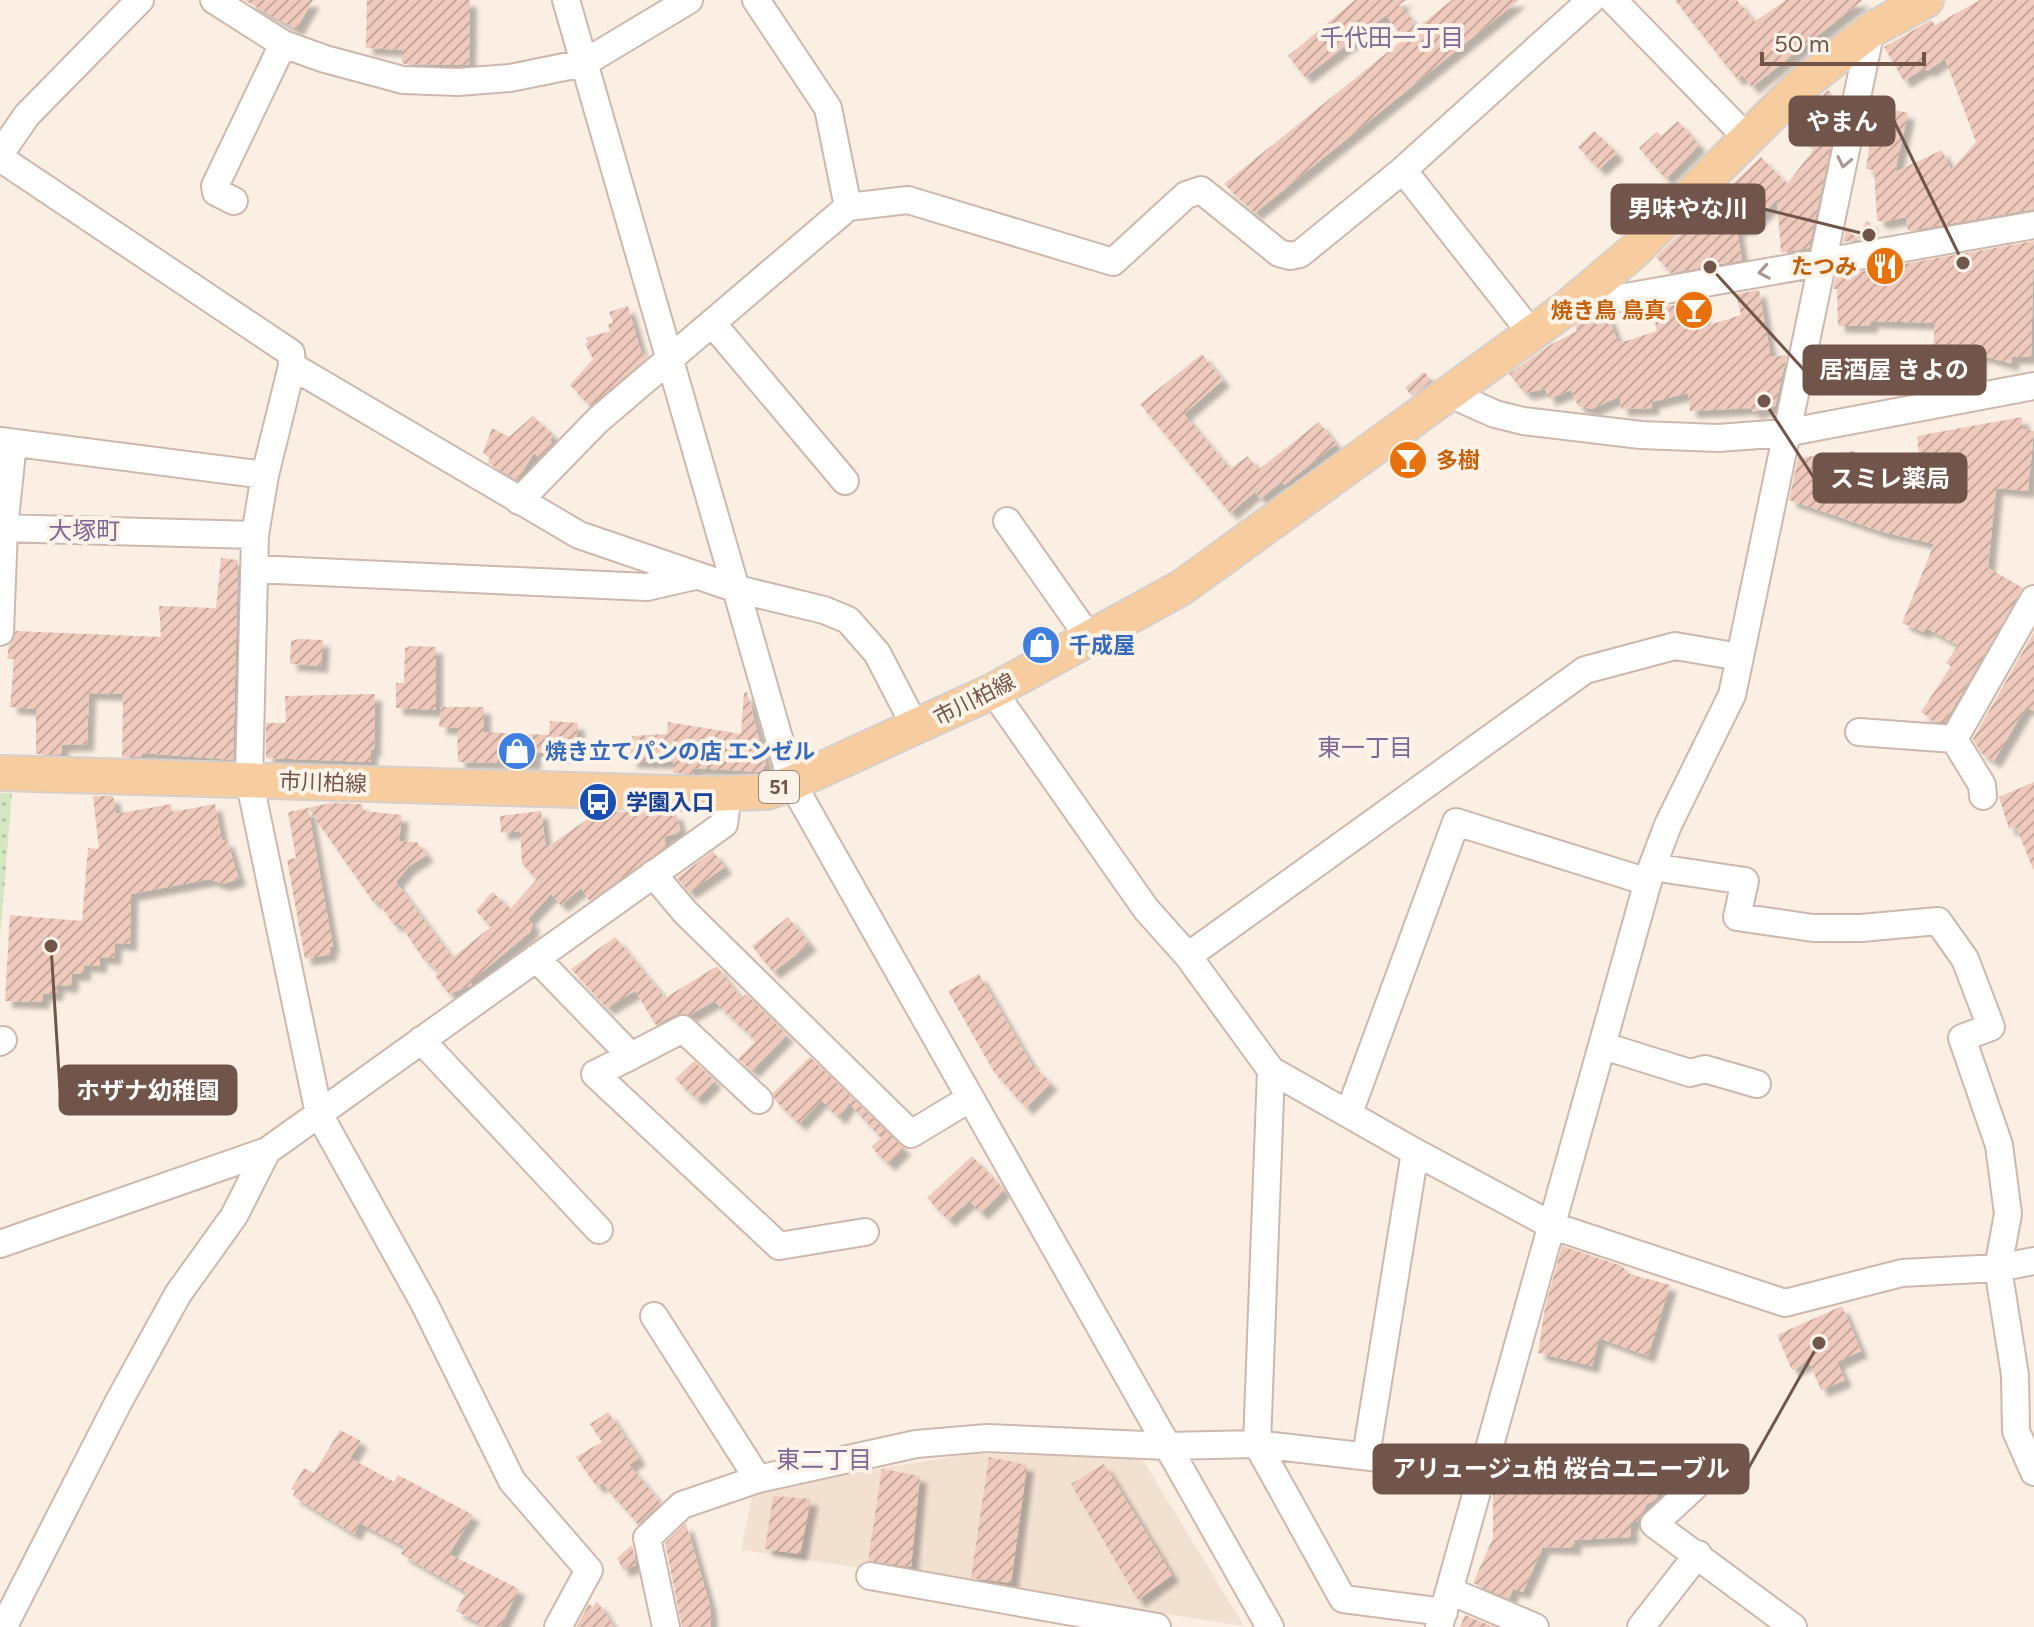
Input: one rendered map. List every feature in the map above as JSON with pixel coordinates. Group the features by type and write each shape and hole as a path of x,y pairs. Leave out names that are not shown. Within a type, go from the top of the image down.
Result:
{"main road":[{"name":"市川柏線","path":"0,773 728,794 767,792 792,783 993,691 1181,588 1568,307 1633,252 1798,88 1871,30 1926,0"}],"street":[{"path":"140,0 27,115 0,156 291,353 292,366 265,475 255,535 249,779 319,1114 424,1303 512,1481 589,1570 558,1627"},
{"path":"214,0 283,44 360,71 403,80 458,82 510,78 584,63 689,0"},
{"path":"566,0 672,358 792,783 1270,1627"},
{"path":"756,0 828,108 848,207"},
{"path":"519,501 598,420 848,207 908,200 1113,262 1186,195 1201,190 1279,253 1290,256 1300,254 1403,170 1591,0"},
{"path":"1613,0 1748,139"},
{"path":"1443,1616 1650,875 1668,825 1724,716 1740,657 1871,30"},
{"path":"234,201 216,192 215,186 283,44"},
{"path":"1403,170 1532,334"},
{"path":"1568,307 2034,225"},
{"path":"712,323 845,481"},
{"path":"292,366 579,535 695,576 824,610 848,620 877,653 916,728"},
{"path":"1450,394 1495,414 1577,428 1718,438 1785,433 2034,386"},
{"path":"0,632 7,442 265,475"},
{"path":"1007,521 1090,639"},
{"path":"2,528 255,535"},
{"path":"254,569 647,587 695,576"},
{"path":"1954,739 2031,611"},
{"path":"1188,956 1585,670 1675,646 1740,657"},
{"path":"993,691 1146,909 1188,956 1271,1070 1415,1152 1553,1226 1785,1303 1902,1273 1998,1268 2034,1261"},
{"path":"1859,732 1954,739"},
{"path":"1954,739 1982,785 1983,796"},
{"path":"0,1244 267,1151 724,824 728,794"},
{"path":"1349,1113 1456,822 1650,875 1745,881 1737,917 1813,928 1861,928 1938,921 1965,959 1991,1027 1962,1038 1999,1145 2008,1214 1998,1268 2015,1375 2016,1431 2031,1455"},
{"path":"653,874 685,912 911,1134 969,1099"},
{"path":"536,958 631,1056"},
{"path":"759,1100 683,1029 595,1074 779,1246 865,1232"},
{"path":"421,1040 599,1230"},
{"path":"1604,1046 1690,1073 1705,1069 1757,1084"},
{"path":"1271,1070 1257,1444 1343,1599 1535,1627"},
{"path":"7,1624 76,1480 145,1353 178,1294 234,1216 267,1151"},
{"path":"1366,1456 1415,1152"},
{"path":"654,1316 758,1479"},
{"path":"666,1627 647,1538 682,1505 758,1479 916,1444 987,1438 1167,1446 1257,1444 1483,1470"},
{"path":"1694,1487 1654,1524 1793,1627"},
{"path":"1641,1627 1698,1554"},
{"path":"870,1576 1157,1627"}],"shaded area":[{"path":"971,1454 1141,1457 1244,1626 741,1550 754,1488"}],"green space":[{"path":"0,793 12,793 0,938"}],"building":[{"path":"244,0 313,0 296,29"},
{"path":"367,0 470,0 469,65 405,64 402,63 402,50 366,48"},
{"path":"1355,0 1406,0 1399,5 1418,27 1452,0 1519,0 1255,213 1224,184 1404,39 1386,15 1305,77 1288,56"},
{"path":"1675,0 1737,0 1754,22 1786,0 1863,0 1752,87 1742,75 1737,79"},
{"path":"1980,0 2034,0 2034,209 1908,231 1906,217 1883,222 1877,220 1874,170 1866,169 1875,106 1908,113 1895,172 1942,150 1951,170 1976,142 1945,59 1904,81 1884,47 1931,20 1935,25"},
{"path":"1828,90 1840,102 1834,130 1825,140 1831,145 1809,248 1781,253 1777,199 1751,226 1737,230 1742,260 1671,273 1656,257 1761,157 1787,184 1815,148 1788,126"},
{"path":"1678,121 1699,145 1666,179 1639,148 1657,132 1661,136"},
{"path":"1594,131 1617,153 1599,169 1578,147"},
{"path":"1867,221 1871,223 1867,238 1843,242 1846,229 1857,238"},
{"path":"2034,241 2031,357 2012,357 2012,364 1980,355 1978,375 1960,379 1931,377 1935,323 1871,321 1871,326 1838,326 1837,289 1833,289 1836,276"},
{"path":"1759,290 1771,357 1787,355 1775,406 1753,412 1752,408 1690,411 1688,393 1652,402 1652,408 1621,409 1620,396 1592,409 1578,406 1571,390 1549,399 1545,389 1525,393 1509,374 1550,345 1577,331 1575,326 1580,323 1608,316 1618,342 1626,341 1657,331 1652,309 1699,300 1706,326 1741,315 1736,294"},
{"path":"628,306 641,351 648,357 590,406 570,385 593,359 585,344 588,342 586,338 610,331 608,324 613,323 609,312"},
{"path":"1202,354 1223,380 1184,414 1230,469 1248,456 1258,470 1319,422 1336,444 1284,485 1282,481 1260,499 1255,492 1230,513 1140,404"},
{"path":"1424,372 1432,381 1412,396 1405,388"},
{"path":"533,416 553,435 550,440 553,443 539,458 534,453 517,480 488,463 490,458 483,453 492,428 509,437"},
{"path":"2022,417 2023,429 2034,431 2028,491 1996,488 1988,568 2023,588 1945,722 1935,722 1921,712 1951,666 1946,663 1958,645 1926,628 1924,632 1902,623 1934,544 1883,532 1789,500 1798,458 1854,451 1853,461 1921,470 1917,436"},
{"path":"221,558 238,560 233,760 142,753 142,757 122,757 123,694 89,693 87,744 62,745 62,755 36,754 36,709 10,707 14,659 7,659 16,631 161,637 159,606 216,608"},
{"path":"2034,632 2034,711 2026,707 1994,761 1981,753 1973,739"},
{"path":"323,640 321,666 290,664 291,641"},
{"path":"436,647 436,710 396,708 396,683 404,683 405,648"},
{"path":"747,692 766,764 761,772 694,768 694,774 673,773 674,762 630,761 632,736 667,734 668,722 741,734 744,693"},
{"path":"375,694 371,762 266,758 266,723 286,723 285,696"},
{"path":"441,707 484,707 484,732 549,735 550,721 578,723 575,756 534,752 534,763 458,762 457,728 439,727"},
{"path":"2034,782 2033,869 2016,827 2009,829 1999,797"},
{"path":"93,796 113,796 116,814 171,804 172,812 215,804 222,841 227,840 239,879 222,884 210,879 131,894 130,944 115,943 114,958 100,957 100,966 84,965 84,974 72,974 71,986 57,985 56,994 43,994 42,1002 5,1001 10,915 82,921 88,848 99,849"},
{"path":"330,803 362,804 363,811 402,815 399,841 417,842 427,855 408,867 396,882 452,958 491,927 476,911 489,895 493,892 510,909 537,879 522,864 520,831 501,833 500,816 541,811 546,848 599,811 676,813 681,832 664,837 666,846 590,901 581,888 561,905 551,894 528,919 533,924 530,932 470,982 472,985 449,994 435,976 440,971 424,960 400,924 394,925 377,900 374,903 308,808"},
{"path":"308,808 333,946 329,947 331,954 305,959 287,860 296,858 288,812"},
{"path":"713,851 725,867 689,892 677,878"},
{"path":"788,917 810,944 773,972 752,946"},
{"path":"615,937 665,998 717,966 741,999 746,994 787,1035 752,1071 738,1059 756,1041 714,1001 690,1015 676,1014 656,1025 635,991 607,1008 571,969"},
{"path":"979,974 1032,1065 1051,1083 1026,1108 994,1072 948,991"},
{"path":"810,1057 904,1148 888,1164 871,1147 881,1138 849,1103 839,1118 821,1100 799,1124 775,1100 773,1093"},
{"path":"694,1061 715,1081 697,1099 675,1079"},
{"path":"972,1156 1004,1190 981,1213 969,1201 948,1220 927,1198"},
{"path":"1562,1246 1622,1266 1629,1274 1670,1285 1648,1356 1599,1338 1592,1366 1538,1353 1545,1308"},
{"path":"1842,1306 1861,1351 1837,1362 1845,1380 1821,1390 1809,1362 1792,1370 1777,1335"},
{"path":"608,1412 639,1458 629,1465 661,1503 638,1524 602,1483 597,1487 576,1457 602,1442 590,1424"},
{"path":"340,1430 361,1441 350,1458 394,1482 398,1475 473,1515 449,1554 519,1589 500,1627 479,1627 480,1623 456,1611 466,1592 401,1554 405,1547 360,1523 354,1534 293,1496 295,1491 291,1489 304,1468 314,1473"},
{"path":"989,1457 1027,1465 1011,1583 971,1578"},
{"path":"1104,1464 1172,1575 1138,1600 1071,1484"},
{"path":"882,1469 920,1476 911,1567 868,1561"},
{"path":"1657,1475 1658,1498 1647,1504 1637,1522 1631,1522 1631,1537 1574,1540 1575,1548 1543,1547 1523,1592 1513,1589 1509,1599 1473,1583 1493,1538 1493,1493 1624,1488 1625,1478"},
{"path":"773,1496 811,1499 800,1554 765,1549"},
{"path":"686,1523 710,1605 711,1627 682,1627 665,1543"},
{"path":"632,1545 636,1565 623,1570 617,1558"},
{"path":"597,1601 614,1627 576,1627 589,1604 593,1607"},
{"path":"1465,1615 1494,1627 1460,1627"}],"place":[{"name":"男味やな川","path":"1869,235"},
{"name":"やまん","path":"1963,263"},
{"name":"たつみ","path":"1885,266"},
{"name":"居酒屋 きよの","path":"1710,267"},
{"name":"焼き鳥 鳥真","path":"1694,310"},
{"name":"スミレ薬局","path":"1764,401"},
{"name":"多樹","path":"1408,460"},
{"name":"千成屋","path":"1041,645"},
{"name":"焼き立てパンの店 エンゼル","path":"517,751"},
{"name":"学園入口","path":"598,802"},
{"name":"ホザナ幼稚園","path":"51,946"},
{"name":"アリュージュ柏 桜台ユニーブル","path":"1819,1343"}],"district":[{"name":"千代田一丁目","path":"1392,38"},
{"name":"大塚町","path":"84,531"},
{"name":"東一丁目","path":"1365,748"},
{"name":"東二丁目","path":"824,1460"}]}
